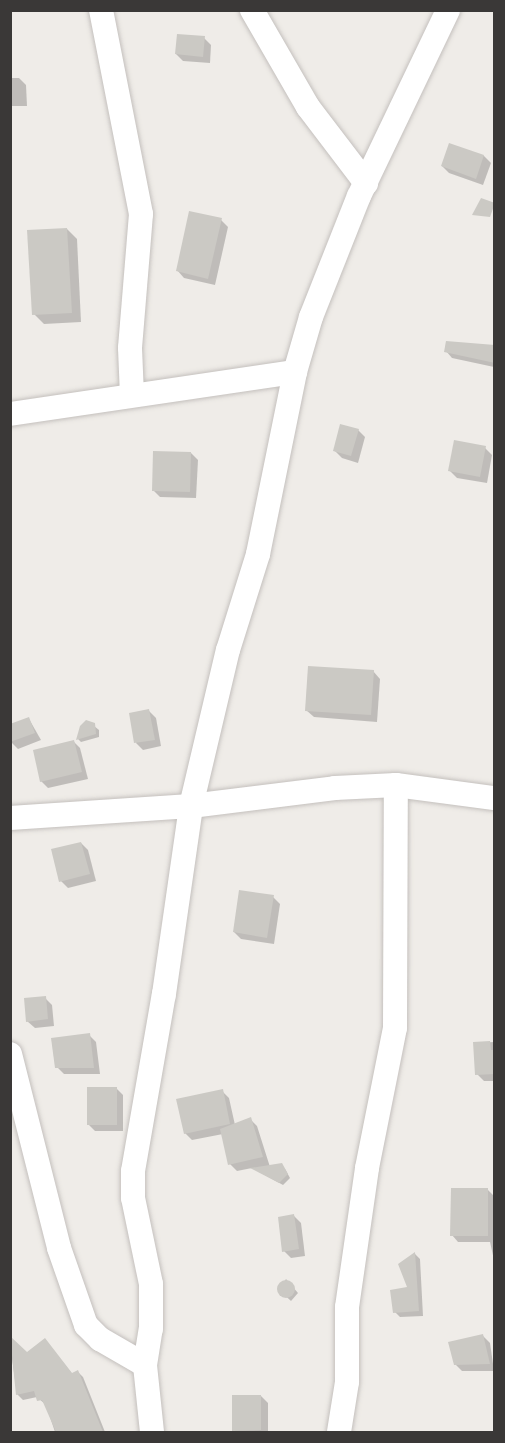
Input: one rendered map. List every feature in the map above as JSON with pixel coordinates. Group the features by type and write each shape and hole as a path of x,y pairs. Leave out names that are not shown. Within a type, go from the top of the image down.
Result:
{"street":[{"path":"101,10 141,214 130,348 132,395"},
{"path":"252,10 308,107 366,183"},
{"path":"152,1432 145,1365 151,1329 152,1284 133,1198 133,1171 164,994 190,806 228,650 258,554 295,372 335,254 448,10"},
{"path":"10,414 295,372"},
{"path":"339,1432 347,1382 347,1307 367,1168 395,1028 396,785"},
{"path":"10,818 190,806 335,788 396,785 495,798"},
{"path":"10,1054 59,1248 86,1325 100,1339 145,1365"}],"building":[{"path":"177,34 205,36 203,57 175,54"},
{"path":"449,143 484,155 476,179 441,166"},
{"path":"481,198 495,203 490,217 472,215"},
{"path":"189,211 222,218 208,279 176,271"},
{"path":"67,228 72,313 32,315 27,230"},
{"path":"446,341 495,345 495,363 444,352"},
{"path":"340,424 359,429 351,456 333,451"},
{"path":"454,440 486,446 480,477 448,471"},
{"path":"153,451 191,452 190,492 152,491"},
{"path":"308,666 374,670 371,715 305,711"},
{"path":"149,709 155,740 134,743 129,713"},
{"path":"29,717 35,733 10,742 10,724"},
{"path":"86,720 95,723 96,734 76,740 80,726"},
{"path":"74,740 82,772 40,782 33,750"},
{"path":"81,842 90,874 59,882 51,849"},
{"path":"239,890 274,895 267,938 233,932"},
{"path":"46,996 48,1019 26,1022 24,998"},
{"path":"90,1033 94,1068 55,1068 51,1038"},
{"path":"490,1041 491,1050 495,1050 495,1074 475,1075 473,1042"},
{"path":"87,1087 117,1087 117,1125 87,1125"},
{"path":"223,1089 230,1124 184,1134 176,1099"},
{"path":"251,1117 263,1157 228,1165 220,1129"},
{"path":"282,1163 288,1174 279,1183 250,1168"},
{"path":"451,1188 488,1188 488,1236 450,1236"},
{"path":"294,1214 299,1249 282,1252 278,1217"},
{"path":"415,1252 419,1311 393,1313 390,1290 407,1287 398,1264"},
{"path":"282,1280 290,1280 295,1285 293,1296 282,1298 277,1293 277,1285"},
{"path":"483,1334 490,1364 454,1365 448,1342"},
{"path":"10,1336 27,1352 45,1338 72,1373 78,1370 103,1432 56,1432 42,1400 37,1401 34,1391 16,1395"},
{"path":"232,1395 261,1395 261,1430 232,1431"}]}
